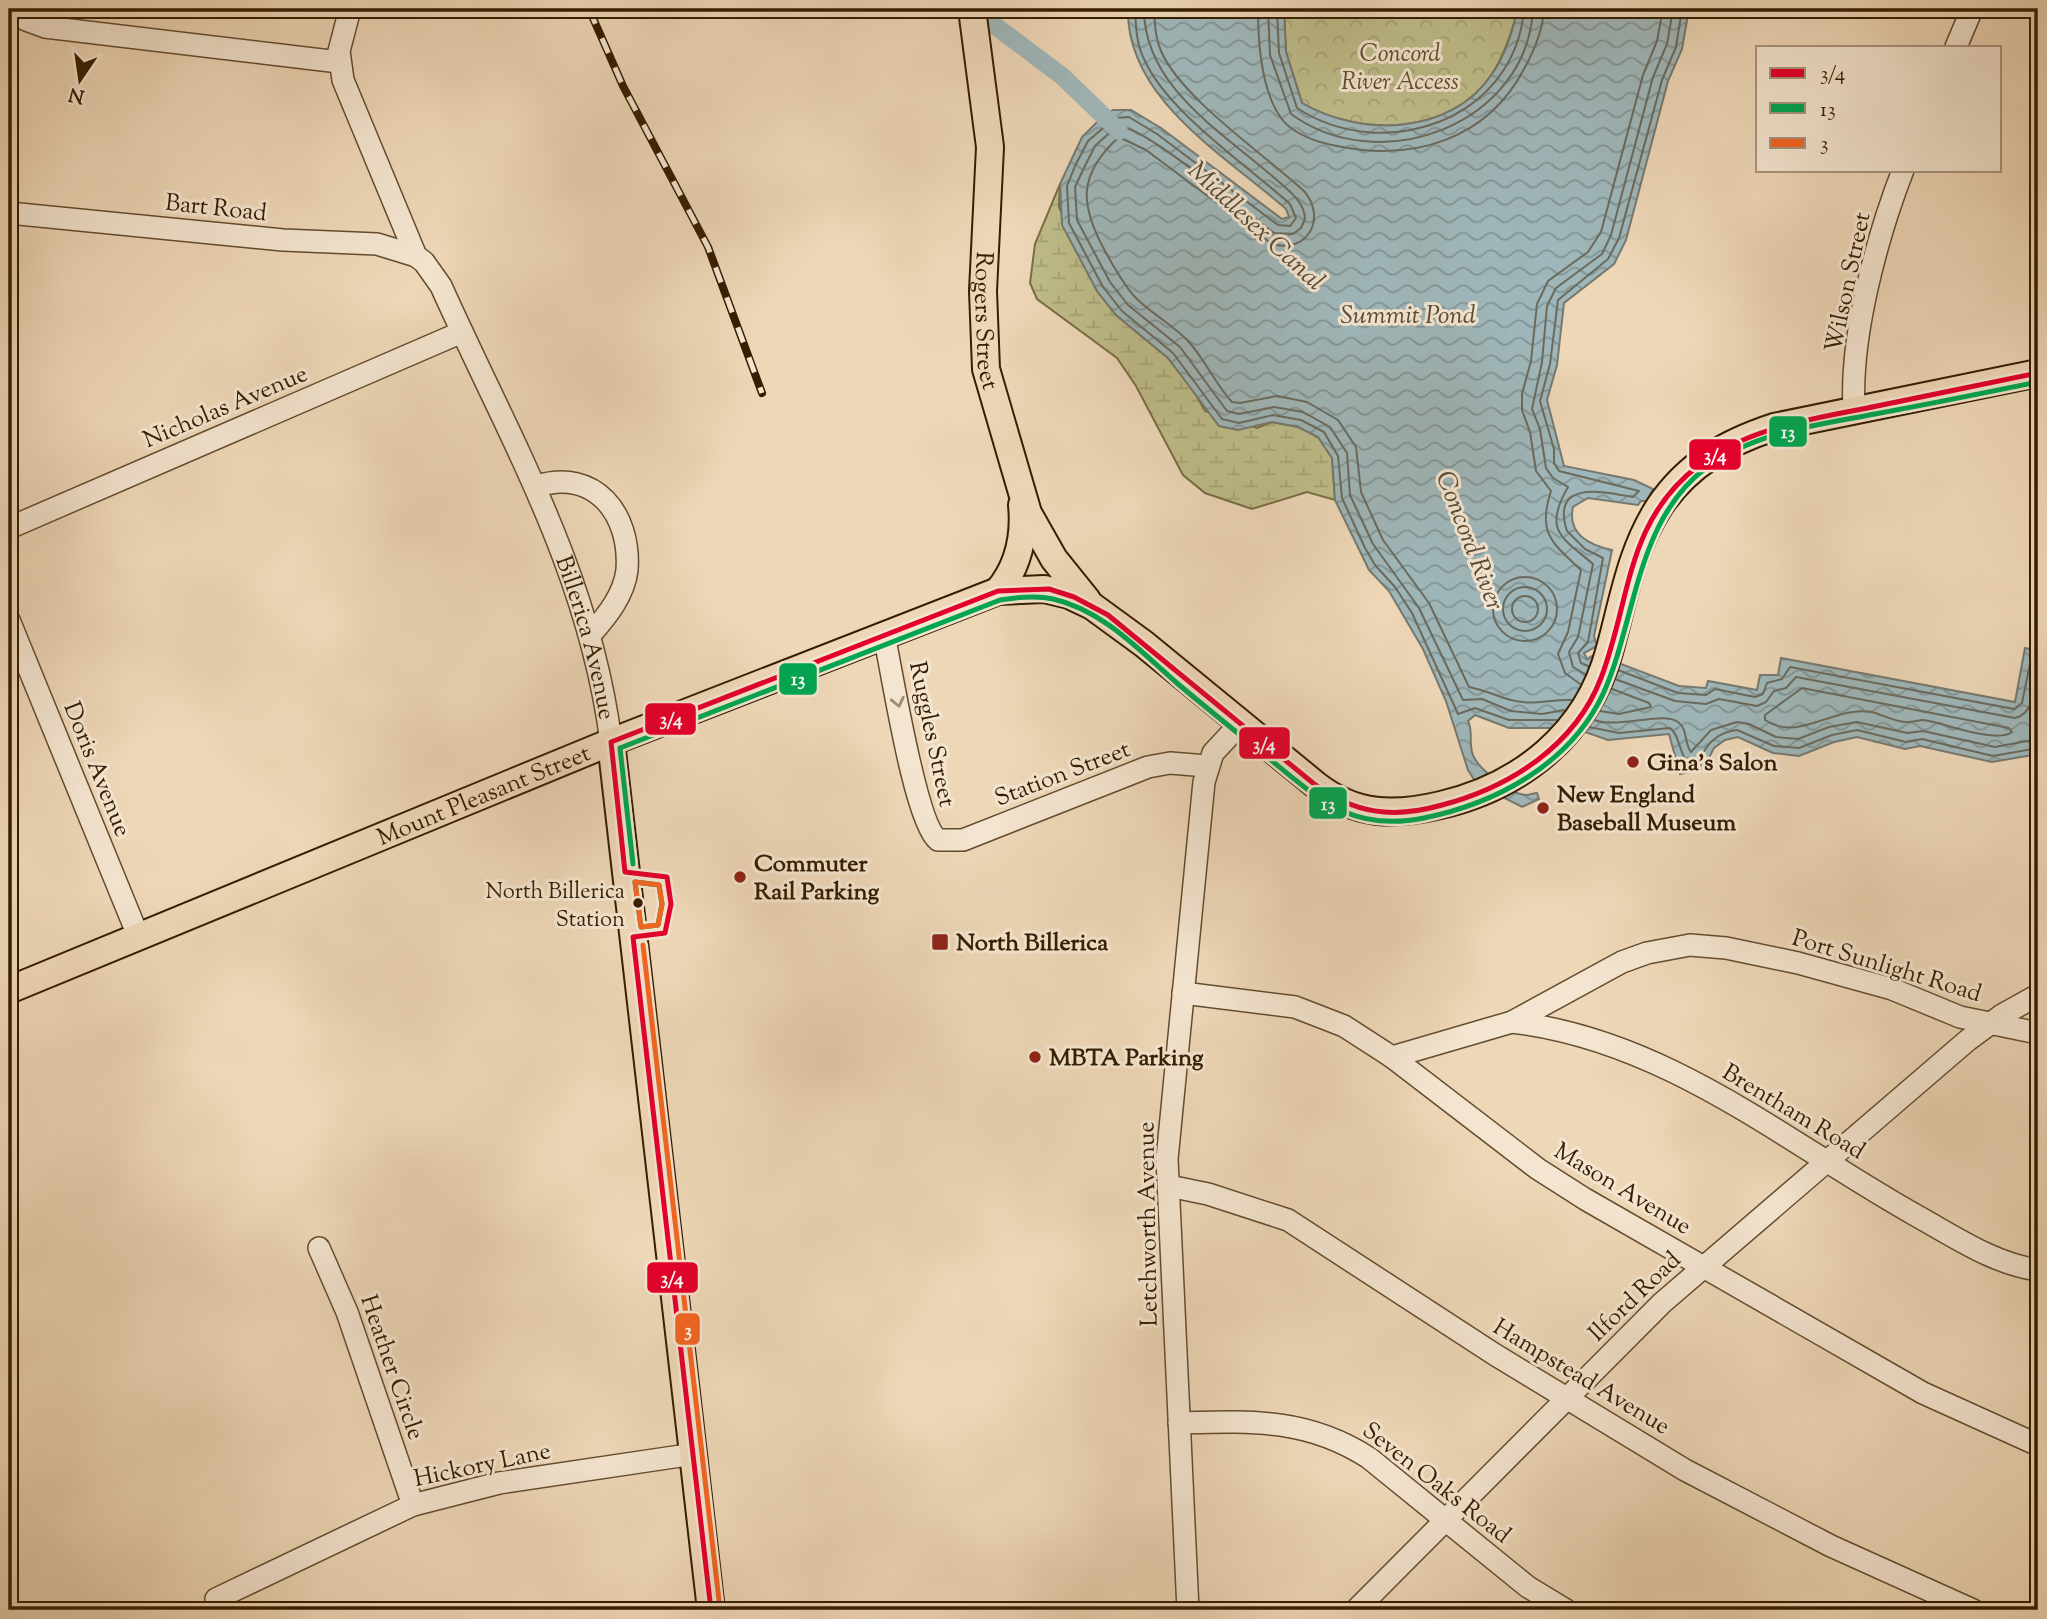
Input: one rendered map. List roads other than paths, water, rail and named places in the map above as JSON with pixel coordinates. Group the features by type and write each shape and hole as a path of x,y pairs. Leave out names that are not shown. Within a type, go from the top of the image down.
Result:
{"main road":[{"name":"Rogers Street","path":"972,9 990,147 983,343 990,394 1022,500 1054,559 1092,606"},
{"path":"1092,606 1144,644 1324,791 1364,811 1385,813 1422,809 1495,786 1541,758 1570,730 1592,696 1607,659 1626,583 1640,542 1654,515 1682,478 1711,454 1751,435 1854,408 2038,373"},
{"path":"998,591 1012,571 1020,543 1022,500"},
{"name":"Mount Pleasant Street","path":"9,990 407,824 998,591 1044,589 1069,595 1092,606"},
{"name":"Billerica Avenue","path":"611,742 711,1610"}],"street":[{"name":"Billerica Avenue","path":"350,9 341,36 339,62 368,144 416,256 433,272 537,486 573,577 591,634 611,742"},
{"path":"1956,46 1972,9"},
{"path":"15,11 45,27 339,62"},
{"name":"Wilson Street","path":"1854,408 1854,375 1861,325 1886,221 1902,172"},
{"name":"Bart Road","path":"9,213 283,240 377,244 416,256"},
{"name":"Nicholas Avenue","path":"9,528 462,332"},
{"path":"537,486 555,481 580,483 606,499 626,535 627,572 612,611 591,634"},
{"name":"Doris Avenue","path":"9,620 139,938"},
{"name":"Ruggles Street","path":"884,635 919,801 928,830 937,840"},
{"name":"Letchworth Avenue","path":"1188,1610 1169,1186 1170,1123 1207,766 1213,753 1240,724"},
{"name":"Station Street","path":"937,840 963,840 1148,767 1170,764 1207,766"},
{"name":"Port Sunlight Road","path":"1512,1022 1622,962 1679,947 1726,948 1792,961 1892,989 1951,1014 2038,1033"},
{"name":"Mason Avenue","path":"1183,993 1307,1011 1344,1026 1392,1057 1553,1179 1923,1393 2038,1445"},
{"name":"Ilford Road","path":"1356,1610 1662,1303 1704,1265 1990,1023 2038,995"},
{"path":"1392,1057 1512,1022"},
{"name":"Brentham Road","path":"1512,1022 1587,1036 1636,1053 1680,1073 1827,1159 1878,1193 1981,1251 2012,1264 2038,1270"},
{"name":"Hampstead Avenue","path":"1169,1186 1208,1194 1288,1220 1567,1398 1741,1502 1973,1610"},
{"name":"Heather Circle","path":"319,1248 347,1311 413,1505"},
{"name":"Seven Oaks Road","path":"1180,1423 1272,1422 1309,1429 1344,1442 1369,1458 1528,1587 1566,1610"},
{"name":"Hickory Lane","path":"216,1599 413,1505 499,1483 694,1454"}],"water":[{"name":"Summit Pond","path":"1128,9 1284,9 1286,52 1302,103 1350,122 1403,125 1429,119 1453,109 1474,94 1501,59 1518,9 1689,9 1682,49 1668,81 1626,240 1614,264 1564,303 1557,365 1547,400 1564,466 1634,480 1653,489 1647,501 1641,501 1638,505 1588,498 1573,507 1573,524 1582,537 1595,545 1612,550 1594,636 1597,646 1584,653 1587,659 1595,654 1679,686 1706,688 1708,681 1757,690 1760,675 1778,675 1781,658 2015,702 2025,648 2038,651 2038,754 1992,762 1920,746 1905,749 1857,737 1834,742 1799,756 1773,753 1738,737 1725,740 1714,748 1703,769 1680,774 1669,734 1608,740 1574,728 1509,728 1475,715 1468,721 1472,752 1479,765 1511,790 1526,795 1537,793 1539,799 1522,807 1477,784 1468,770 1446,701 1423,649 1389,591 1369,570 1335,500 1332,458 1318,437 1298,427 1272,422 1238,430 1219,426 1168,358 1116,315 1097,291 1062,225 1060,184 1082,137 1113,110 1131,110 1161,128 1282,219 1289,217 1286,209 1209,146 1161,98 1143,71 1132,41"}],"waterway":[{"name":"Middlesex Canal","path":"994,25 1062,76 1119,131"}],"railway":[{"path":"589,9 623,86 708,247 762,393"}],"place":[{"name":"Gina's Salon","path":"1633,762"},
{"name":"New England Baseball Museum","path":"1543,808"},
{"name":"Commuter Rail Parking","path":"740,877"},
{"name":"North Billerica Station","path":"638,903"},
{"name":"North Billerica","path":"940,942"},
{"name":"MBTA Parking","path":"1035,1057"}],"park label":[{"name":"Concord River Access","path":"1400,67"}],"water label":[{"name":"Concord River","path":"1471,540"}]}
